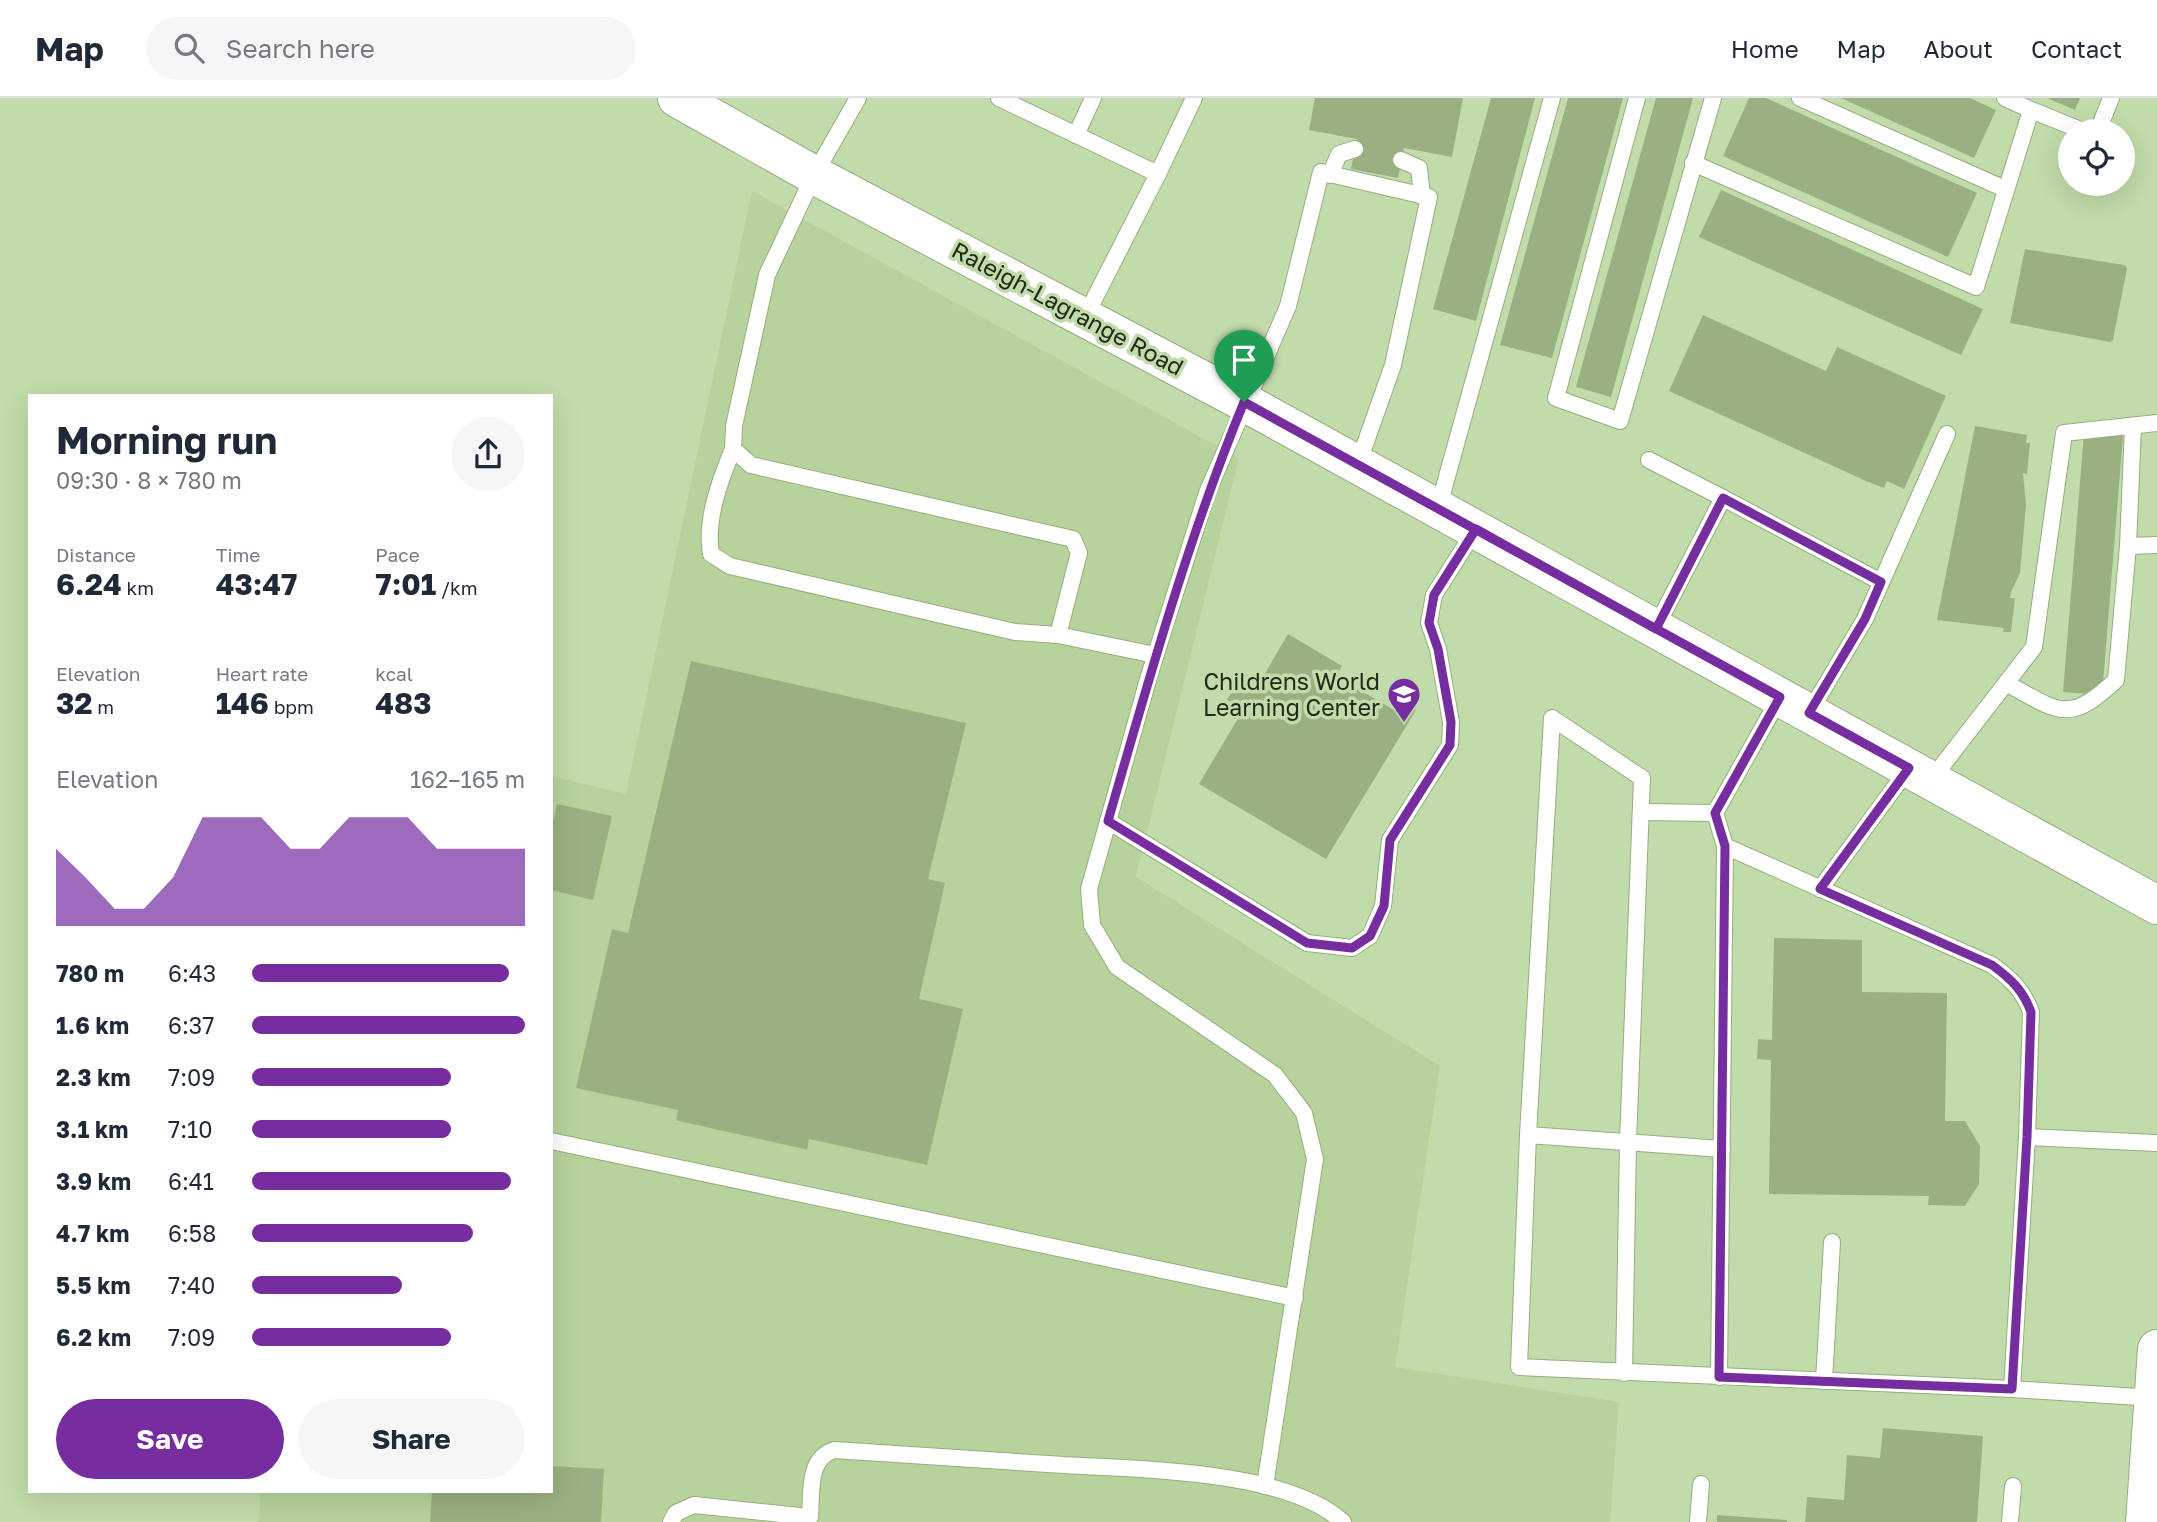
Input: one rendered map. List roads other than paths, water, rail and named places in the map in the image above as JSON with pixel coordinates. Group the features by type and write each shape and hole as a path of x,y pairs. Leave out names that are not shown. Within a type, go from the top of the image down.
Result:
{"main road":[{"name":"Raleigh-Lagrange Road","path":"677,98 814,175 1244,402 2157,905"},
{"path":"2150,1505 2157,1349"}],"lane":[{"path":"858,98 814,175 767,275 734,426 733,449 722,476 708,539 711,554 730,566 1015,632 1058,635 1155,655"},
{"path":"999,98 1158,174"},
{"path":"1076,135 1093,98"},
{"path":"1085,317 1194,98"},
{"path":"1438,509 1552,98"},
{"path":"1637,98 1556,398 1620,421 1713,98"},
{"path":"1800,98 2005,189"},
{"path":"2005,98 2058,121"},
{"path":"2103,119 2111,98"},
{"path":"1693,163 1976,287 2031,110"},
{"path":"1330,175 1339,154 1355,149"},
{"path":"1401,160 1419,169 1422,196"},
{"path":"1265,1486 1315,1159 1304,1113 1275,1075 1116,967 1092,925 1089,889 1155,655 1207,493 1244,402 1288,306 1321,172 1429,197 1393,365 1358,465"},
{"path":"1820,889 1920,774 2006,683 2034,647 2064,433 2157,423"},
{"path":"2006,683 2056,710 2077,709 2095,700 2116,680 2129,546 2133,426"},
{"path":"1715,813 1794,705 1865,619 1947,434"},
{"path":"733,449 751,465 1073,539 1079,553 1058,635"},
{"path":"1649,460 1881,582"},
{"path":"1656,629 1723,498"},
{"path":"1108,821 1307,943 1352,948 1370,936 1384,906 1390,840 1450,745 1449,710 1438,649 1429,623 1434,595 1476,529"},
{"path":"2129,546 2157,545"},
{"path":"1624,1373 1628,1142 1642,778 1552,718 1528,1135 1519,1367 1624,1373 2012,1389 2154,1398"},
{"path":"1641,812 1715,813"},
{"path":"1715,813 1725,846 1719,1377"},
{"path":"1725,846 1992,965 2014,981 2025,996 2031,1012 2027,1137 2012,1389"},
{"path":"1528,1135 1722,1149"},
{"path":"2027,1137 2157,1143"},
{"path":"553,1141 1295,1298"},
{"path":"1824,1381 1832,1242"},
{"path":"671,1522 677,1513 694,1505 809,1520 816,1462 823,1454 834,1450 1196,1474 1265,1486 1328,1509 1343,1522"},
{"path":"1698,1522 1701,1484"},
{"path":"2010,1522 2013,1486"}],"place":[{"name":"Childrens World Learning Center","path":"1404,724"}]}
